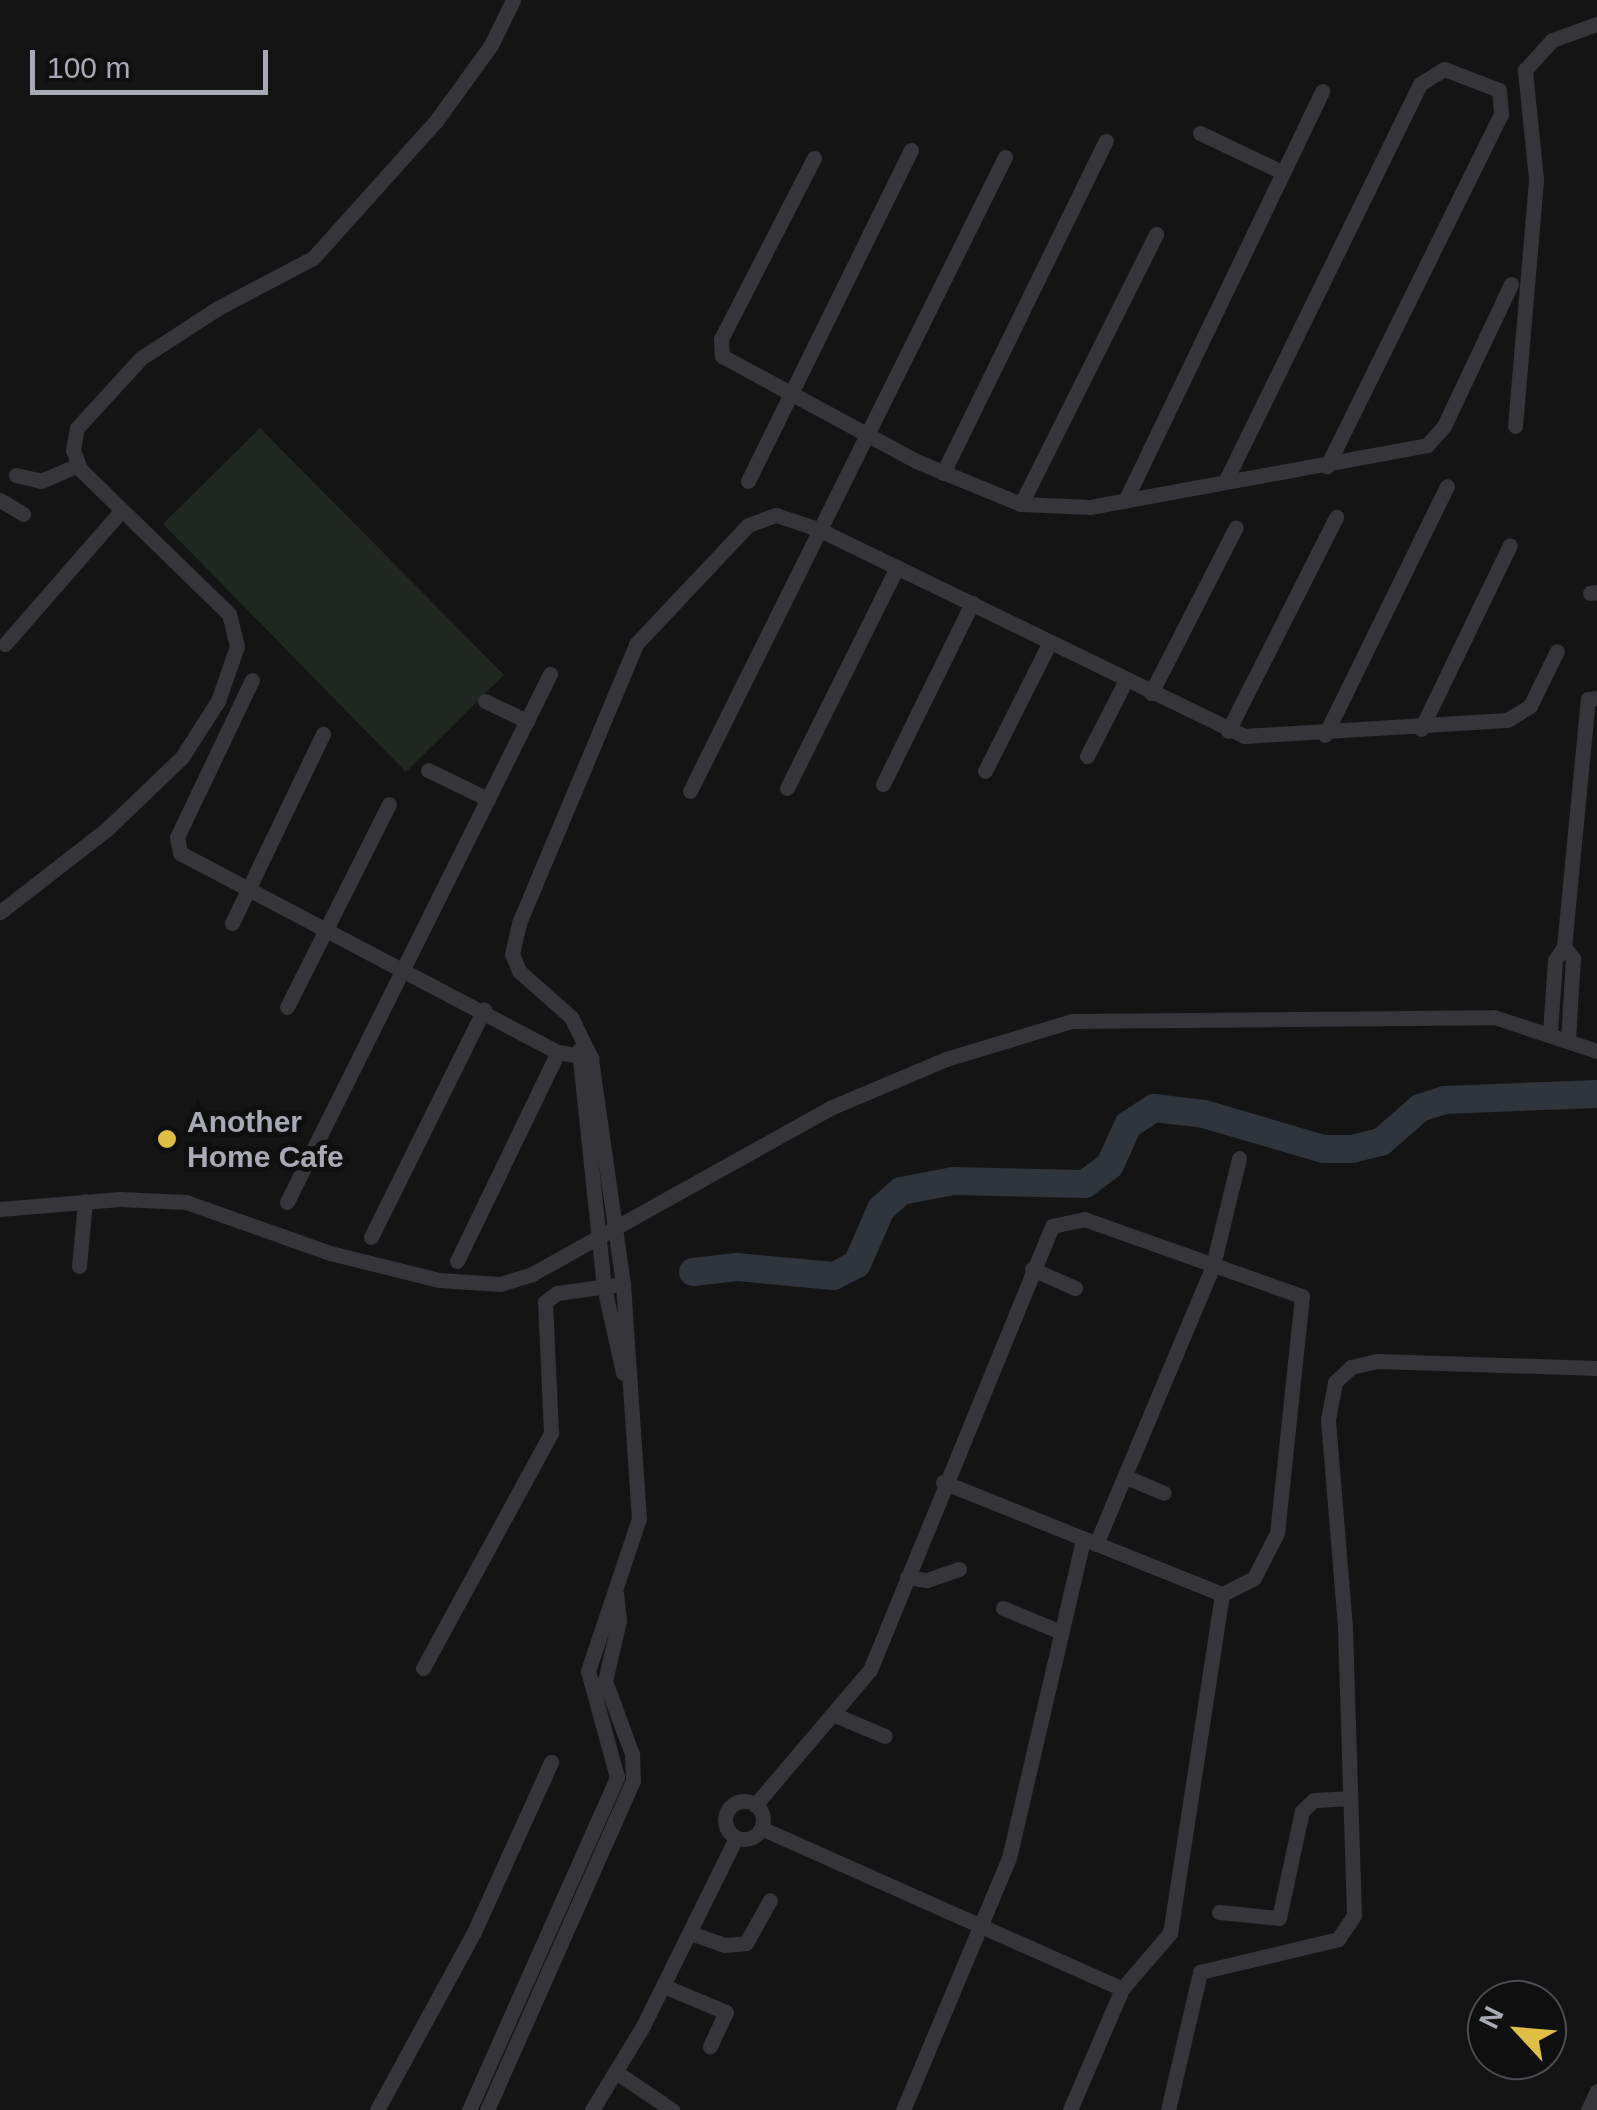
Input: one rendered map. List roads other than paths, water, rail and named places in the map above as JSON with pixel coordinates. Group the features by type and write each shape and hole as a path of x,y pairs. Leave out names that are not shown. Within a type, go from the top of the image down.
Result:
{"street":[{"path":"1,910 162,780 202,728 233,664 237,632 228,614 121,512 78,464 77,428 104,392 218,308 313,258 436,120 510,6 492,0"},
{"path":"1515,426 1536,179 1525,70 1552,40 1597,24"},
{"path":"1225,482 1420,84 1434,70 1444,69 1499,90 1501,114 1327,466"},
{"path":"1125,501 1322,91"},
{"path":"1200,133 1282,172"},
{"path":"943,474 1106,141"},
{"path":"748,482 910,150"},
{"path":"690,791 1005,157"},
{"path":"814,158 721,339 728,363 943,474 1021,504 1090,507 1327,466 1435,439 1512,284"},
{"path":"1021,504 1156,234"},
{"path":"16,474 41,480 78,464"},
{"path":"1325,734 1447,486"},
{"path":"0,500 22,514"},
{"path":"4,644 121,512"},
{"path":"626,1382 604,1287 581,1038 556,1000 519,971 513,942 636,644 729,543 764,517 818,529 1228,731 1268,738 1421,729 1522,715 1557,652"},
{"path":"1228,731 1336,517"},
{"path":"1151,693 1236,526"},
{"path":"1421,729 1510,545"},
{"path":"787,788 896,567"},
{"path":"883,784 972,603"},
{"path":"984,771 1050,642"},
{"path":"287,1202 550,674"},
{"path":"252,680 178,837 186,859 484,1009 558,1052 584,1058"},
{"path":"1088,756 1126,680"},
{"path":"1550,1032 1556,960 1564,948 1588,699 1597,698"},
{"path":"485,701 527,721"},
{"path":"232,923 323,734"},
{"path":"428,770 488,799"},
{"path":"1579,792 1597,791"},
{"path":"286,1008 389,804"},
{"path":"1564,948 1572,958 1568,1040"},
{"path":"370,1237 484,1009"},
{"path":"0,1209 85,1200 186,1202 330,1253 479,1284 522,1278 845,1102 1014,1035 1072,1021 1494,1017 1550,1032 1597,1051"},
{"path":"457,1261 558,1052"},
{"path":"486,2110 613,1790 618,1764 614,1729 588,1671 639,1519 626,1382 622,1223 584,1058"},
{"path":"903,2110 976,1928 1009,1858 1062,1632 1090,1541 1126,1476 1213,1265 1240,1158"},
{"path":"79,1266 85,1200"},
{"path":"755,1805 835,1715 875,1659 943,1482 1052,1226 1074,1217 1295,1290 1305,1304 1278,1534 1254,1578 1222,1594 943,1482"},
{"path":"1032,1269 1075,1288"},
{"path":"423,1668 551,1433 545,1302 557,1293 622,1284"},
{"path":"1168,2110 1200,1972 1338,1939 1351,1925 1346,1628 1328,1419 1336,1382 1351,1367 1377,1361 1597,1368"},
{"path":"1126,1476 1164,1493"},
{"path":"907,1577 927,1580 959,1569"},
{"path":"1070,2110 1122,1989 1162,1950 1174,1917 1222,1594"},
{"path":"1004,1608 1062,1632"},
{"path":"835,1715 885,1736"},
{"path":"377,2110 474,1932 551,1762"},
{"path":"1219,1912 1279,1918 1302,1810 1314,1800 1349,1798"},
{"path":"736,1838 725,1823 728,1811 743,1801 755,1805"},
{"path":"755,1805 761,1828"},
{"path":"761,1828 976,1928 1122,1989"},
{"path":"736,1838 753,1837 761,1828"},
{"path":"592,2110 664,1986 736,1838"},
{"path":"690,1932 725,1945 746,1943 770,1900"},
{"path":"470,2110 552,1936"},
{"path":"664,1986 726,2012 710,2047"},
{"path":"616,2072 672,2110"},
{"path":"1588,2110 1597,2092"}],"waterway":[{"path":"693,1272 737,1267 834,1276 857,1264 881,1209 901,1191 953,1181 1085,1184 1110,1165 1128,1125 1154,1108 1204,1114 1324,1149 1352,1149 1381,1142 1420,1108 1445,1100 1597,1094"}],"place":[{"name":"Another Home Cafe","path":"167,1139"}]}
